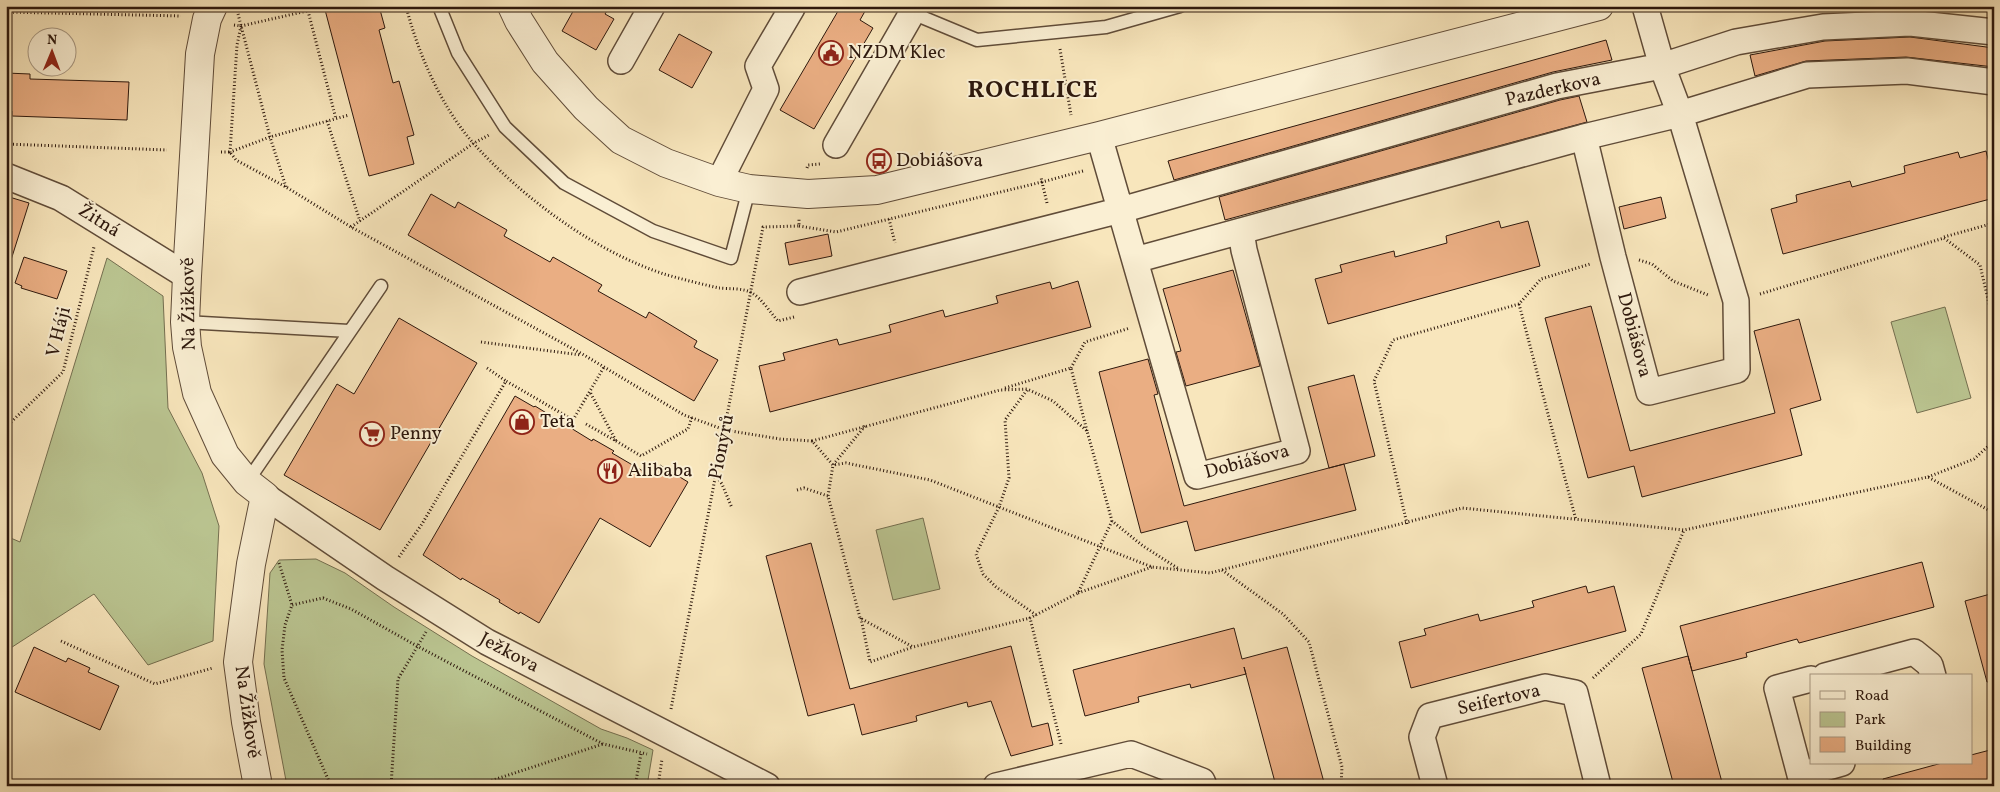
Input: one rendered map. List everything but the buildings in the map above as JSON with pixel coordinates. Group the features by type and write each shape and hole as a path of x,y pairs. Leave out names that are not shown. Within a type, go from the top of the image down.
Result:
{"street":[{"path":"512,6 519,22 544,62 586,108 620,140 666,163 720,182 749,189 800,193 877,190 1099,136 1598,6"},
{"path":"621,61 652,6"},
{"name":"Dobiášova","path":"1584,137 1612,257 1649,392 1737,370 1736,301 1680,114 1662,66 1645,6"},
{"path":"720,182 766,89 758,66 792,8"},
{"path":"836,145 914,10"},
{"name":"Na Žižkově","path":"210,13 200,54 193,151 186,322 188,347 197,394 224,455 256,489 250,564 238,662 239,724 258,786"},
{"name":"Pazderkova","path":"800,292 1121,210 1557,86 1662,66 1736,42 1823,27 1910,23 1994,32"},
{"path":"1135,260 1584,137 1680,114 1807,75 1907,71 1994,82"},
{"name":"Dobiášova","path":"1099,136 1197,476 1297,451 1244,250 1241,231"},
{"name":"Žitná","path":"6,176 61,198 187,276"},
{"name":"Ježkova","path":"256,489 385,578 487,642 767,786"},
{"path":"1832,674 1914,652 1930,665 1932,674"},
{"path":"1810,679 1778,688 1801,780 1840,764"},
{"name":"Seifertova","path":"1434,786 1422,737 1430,716 1545,687 1575,693"},
{"path":"1575,693 1598,786"},
{"path":"996,786 1131,754 1202,781 1204,786"}],"lane":[{"path":"440,6 458,53 505,127 564,183 653,231 731,258 749,189"},
{"path":"914,10 977,40 1106,27 1180,6"},
{"path":"256,489 349,331 380,286"},
{"path":"186,322 349,331"}],"path":[{"path":"237,6 270,137 286,187"},
{"path":"6,12 192,17 210,13 241,26 320,8"},
{"path":"308,10 336,119"},
{"path":"241,26 237,45 230,152 236,160 286,187 351,227 584,355 684,415 725,430 780,439 812,441 1000,390 1071,368"},
{"path":"1057,32 1071,115"},
{"path":"6,144 230,152 270,137 349,115"},
{"path":"327,121 360,221"},
{"path":"351,227 474,143 505,127"},
{"path":"1042,182 1107,165"},
{"name":"Pionýrů","path":"666,735 763,227 799,226 800,193"},
{"name":"V Háji","path":"6,427 63,372 100,222"},
{"path":"1407,524 1374,381 1393,340 1519,304 1541,279 1612,257 1626,255 1652,264 1673,281 1701,294 1736,301 1994,223"},
{"path":"1944,238 1980,265 1994,325"},
{"path":"1519,304 1576,520"},
{"path":"1153,321 1085,342 1071,368 1112,521 1143,546 1181,570"},
{"path":"481,342 584,355"},
{"path":"487,368 573,420 604,367"},
{"path":"385,578 422,524 506,381"},
{"path":"1000,390 1027,389 1053,401 1087,431"},
{"path":"1027,389 1005,420 1009,478 999,506 976,554 983,574 996,587 1036,615"},
{"path":"590,392 616,441"},
{"path":"586,424 641,456 688,429 692,417"},
{"path":"866,425 833,465 828,496 870,662 913,647 1030,618 1078,593 1152,567"},
{"path":"812,441 833,465"},
{"path":"833,465 846,463 930,480 1152,567 1210,573 1407,524 1462,508 1684,530 1928,477 1974,459 1994,442"},
{"path":"716,476 722,484 732,508"},
{"path":"1928,477 1994,513"},
{"path":"797,490 804,488 828,496"},
{"path":"1078,593 1102,546 1112,521"},
{"path":"1575,693 1641,634 1684,530"},
{"path":"1221,570 1283,614 1309,642 1342,767 1341,786"},
{"path":"331,786 284,678 283,642 285,625 292,605 323,598 351,609 603,744 641,754 635,786"},
{"path":"391,786 398,678 439,612"},
{"path":"860,618 913,647"},
{"path":"1030,618 1067,769"},
{"path":"61,641 155,684 238,662"},
{"path":"475,786 603,744"}],"green space":[{"path":"107,258 163,296 168,408 202,473 219,526 213,641 148,665 94,594 6,651 6,536 20,542"},
{"path":"1945,307 1971,398 1917,413 1891,322"},
{"path":"923,518 940,589 893,600 876,530"},
{"path":"316,559 345,573 394,607 472,656 601,729 653,750 647,786 287,786 264,664 270,573 279,560"}],"place":[{"name":"NZDM Klec","path":"831,53"},
{"name":"Dobiášova","path":"879,161"},
{"name":"Teta","path":"522,422"},
{"name":"Penny","path":"372,434"},
{"name":"Alibaba","path":"610,471"}],"district":[{"name":"ROCHLICE","path":"1033,91"}]}
